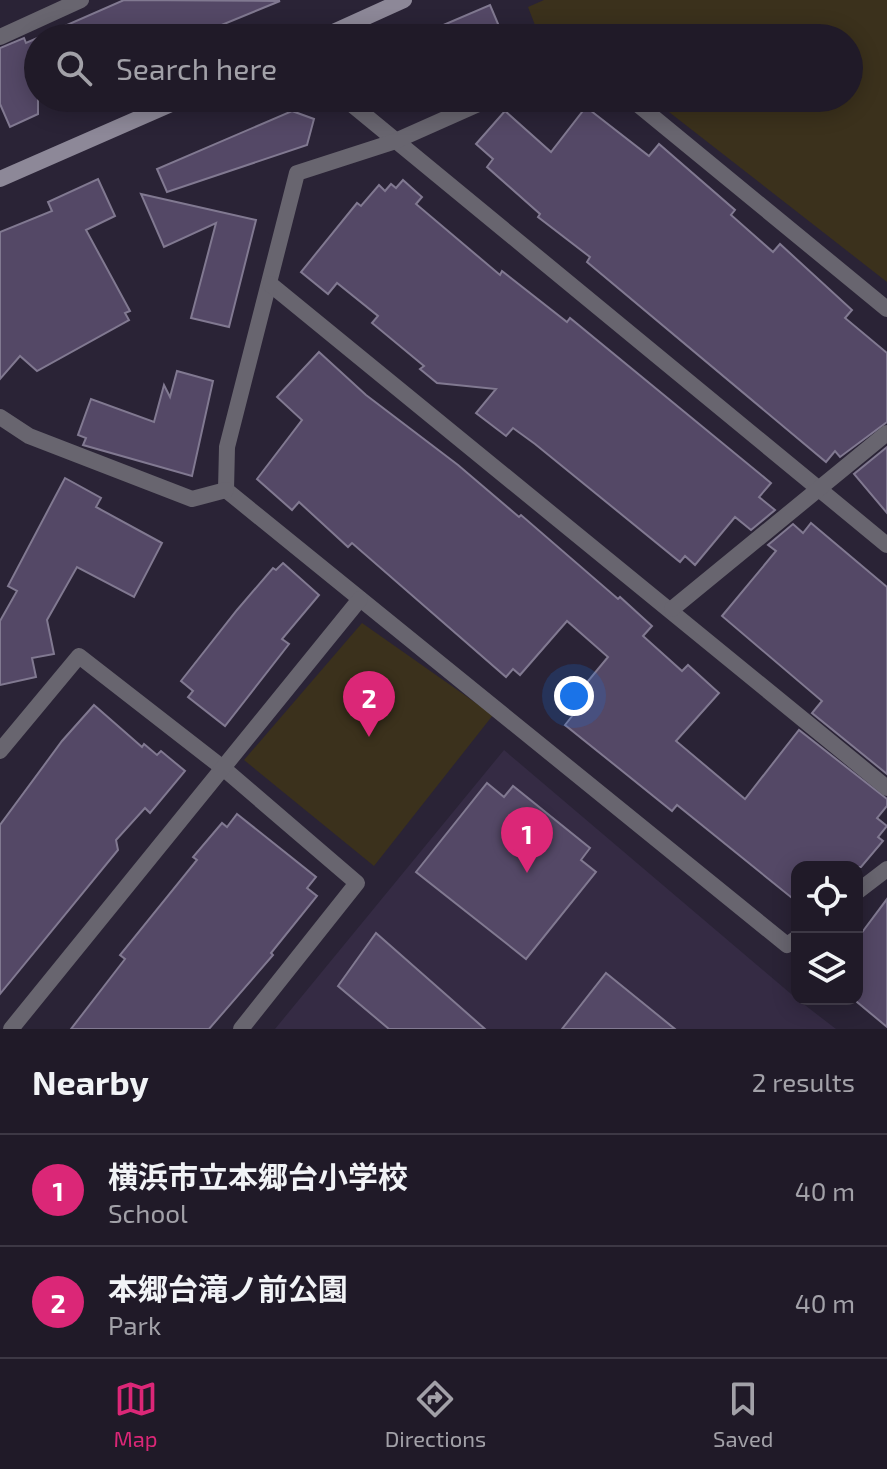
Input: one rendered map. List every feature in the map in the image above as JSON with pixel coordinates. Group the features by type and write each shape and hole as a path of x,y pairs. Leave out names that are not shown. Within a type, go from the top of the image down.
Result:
{"street":[{"path":"28,24 81,0"},
{"path":"351,24 404,0"},
{"path":"0,37 24,26"},
{"path":"0,179 153,112"},
{"path":"360,112 887,545"},
{"path":"226,490 227,447 297,173 393,142 460,112"},
{"path":"647,112 887,309"},
{"path":"270,284 672,609 887,788"},
{"path":"0,417 29,436 192,499 226,490"},
{"path":"672,609 887,433"},
{"path":"226,490 787,945 791,942"},
{"path":"11,1029 360,599"},
{"path":"0,751 79,656 223,768 357,883 241,1029"},
{"path":"863,887 887,869"}],"shaded area":[{"path":"544,0 887,0 887,282 669,112 863,112 863,24 535,24 528,7"},
{"path":"362,623 493,715 374,866 244,760"},
{"path":"504,750 791,994 791,1005 805,1005 836,1029 275,1029"}],"building":[{"path":"124,0 280,1 224,24 69,24"},
{"path":"490,5 498,24 446,24"},
{"path":"24,38 24,112 38,112 10,127 0,104 0,48"},
{"path":"290,112 314,119 307,145 167,192 157,169"},
{"path":"506,112 551,152 582,112 592,112 649,156 659,144 735,210 731,215 773,252 780,244 852,310 845,318 887,353 887,422 840,457 835,451 826,462 587,262 590,257 538,217 540,214 487,167 493,159 476,144"},
{"path":"98,179 115,216 86,230 130,311 125,313 129,320 37,371 20,356 0,379 0,232 52,211 48,202"},
{"path":"403,180 422,197 416,204 500,275 502,271 567,322 570,318 771,483 759,497 775,510 751,530 735,517 695,565 685,556 680,562 535,444 513,428 506,436 476,413 496,389 437,383 420,369 424,366 372,323 378,316 337,283 328,294 301,272 357,203 361,206 379,185 385,191 391,184 396,188"},
{"path":"141,194 256,220 229,327 191,318 216,223 164,247"},
{"path":"319,352 366,395 458,465 519,517 521,515 618,599 620,597 652,626 643,636 682,671 688,665 719,693 676,741 745,799 799,730 887,799 887,806 877,818 887,826 878,837 883,841 863,865 863,861 791,861 791,897 677,805 672,811 565,725 577,710 569,704 608,657 567,621 520,675 513,669 506,677 352,543 348,547 299,502 292,510 257,479 302,420 277,397"},
{"path":"177,371 213,381 192,476 83,445 86,438 78,435 91,399 154,422 164,385 170,397"},
{"path":"887,447 887,513 854,474"},
{"path":"65,478 101,498 96,507 162,543 134,597 77,567 47,620 54,654 32,658 36,677 0,685 0,621 17,591 8,586"},
{"path":"811,523 887,587 887,774 812,713 822,701 722,616 776,551 768,545 793,524 803,533"},
{"path":"283,563 319,595 282,639 289,644 225,726 188,697 193,691 181,681 273,568 276,570"},
{"path":"94,705 142,747 144,744 157,755 161,751 185,771 150,813 145,808 116,840 118,850 0,994 0,825 62,741"},
{"path":"487,783 504,797 513,786 590,848 581,860 596,872 526,959 416,872"},
{"path":"237,814 316,877 307,888 317,896 271,953 273,955 209,1029 71,1029 125,959 120,955 197,860 193,857 222,823 227,827"},
{"path":"887,899 887,1027 861,1005 863,931"},
{"path":"376,933 485,1029 389,1029 338,986"},
{"path":"606,973 675,1029 562,1029"}],"place":[{"name":"本郷台滝ノ前公園","path":"369,737"},
{"name":"横浜市立本郷台小学校","path":"527,873"}]}
